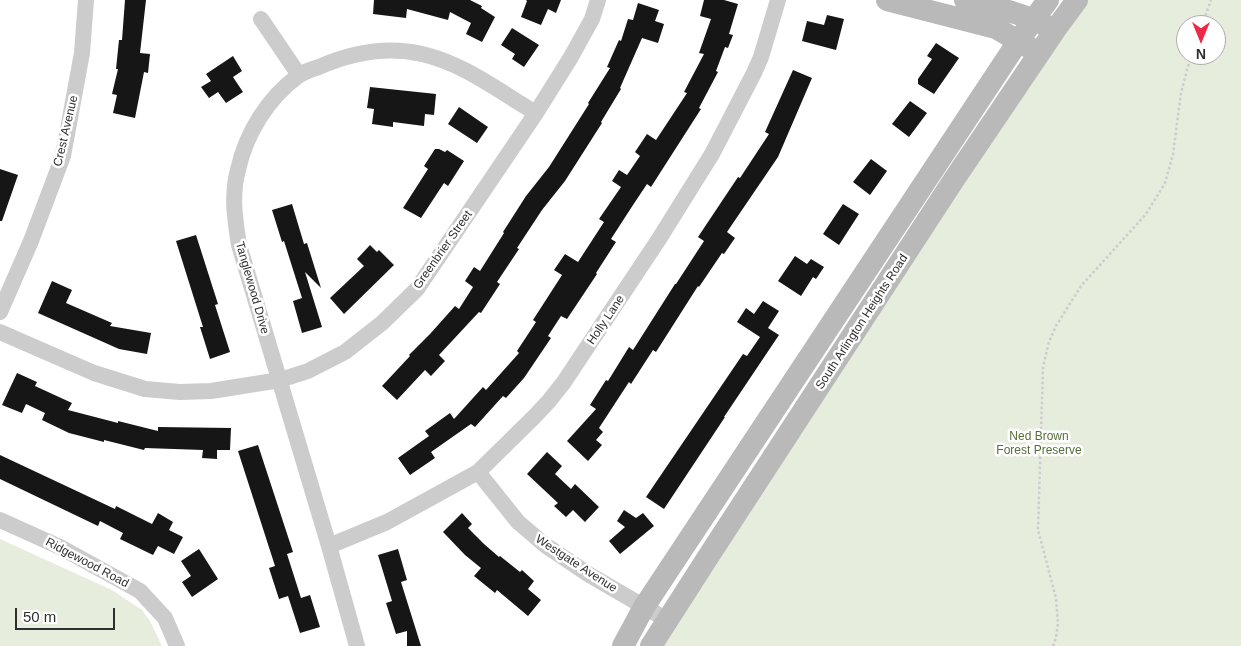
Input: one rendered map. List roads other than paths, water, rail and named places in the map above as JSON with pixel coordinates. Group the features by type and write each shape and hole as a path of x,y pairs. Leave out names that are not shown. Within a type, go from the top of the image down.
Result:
{"main road":[{"path":"887,0 996,28 1019,40 1039,54"},
{"path":"965,0 1011,11 1055,30"},
{"name":"South Arlington Heights Road","path":"623,646 644,607 1019,40 1048,0"},
{"name":"South Arlington Heights Road","path":"651,646 954,181 1077,0"}],"street":[{"name":"Crest Avenue","path":"0,312 31,241 63,156 82,53 86,0"},
{"name":"Greenbrier Street","path":"0,332 94,373 146,389 180,392 211,391 280,380 308,371 345,352 382,323 417,290 536,114 571,57 592,18 598,0"},
{"name":"Holly Lane","path":"329,546 387,522 478,472 534,417 564,382 660,240 712,154 754,74 778,0"},
{"path":"261,18 299,75"},
{"name":"Tanglewood Drive","path":"357,646 239,245 234,214 237,170 256,123 273,98 299,75 330,62 362,53 395,50 421,53 440,58 464,70 536,114"},
{"name":"Westgate Avenue","path":"478,472 518,522 545,545 588,574 667,620"},
{"name":"Ridgewood Road","path":"0,520 60,547 140,591 165,618 177,646"}],"park label":[{"name":"Ned Brown Forest Preserve","path":"1039,444"}]}
